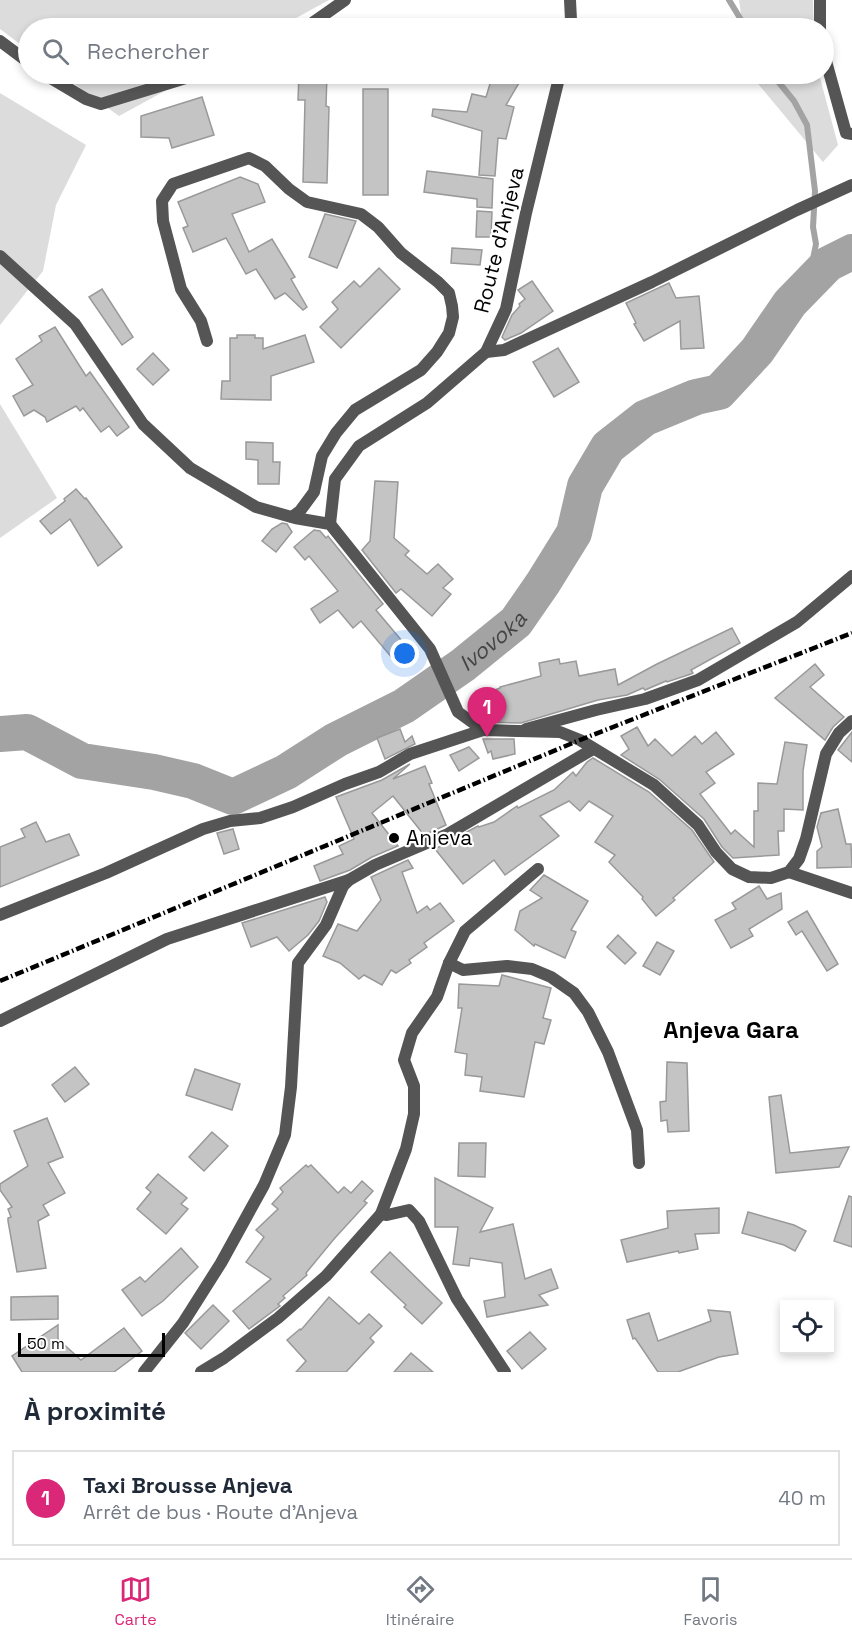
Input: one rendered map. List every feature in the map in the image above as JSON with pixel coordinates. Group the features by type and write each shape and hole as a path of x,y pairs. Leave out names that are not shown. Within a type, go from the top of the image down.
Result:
{"street":[{"path":"320,18 345,0"},
{"path":"570,0 571,18"},
{"path":"820,0 820,18"},
{"path":"0,41 18,54"},
{"path":"61,84 86,99 101,104 166,84"},
{"name":"Route d'Anjeva","path":"330,524 335,479 359,446 427,403 486,352 507,309 526,213 558,84"},
{"path":"832,84 846,133 852,134"},
{"path":"207,341 201,321 181,289 163,221 162,201 173,184 249,158 265,166 289,189 308,202 361,214 378,227 401,253 449,293 453,317 449,333 436,352 421,370 355,410 336,433 322,456 314,492 300,511 292,517"},
{"path":"486,352 504,350 652,282 852,185"},
{"path":"0,256 75,324 143,424 190,468 256,507 330,524 430,649 458,712 483,730"},
{"path":"522,730 645,699 698,680 797,622 852,576"},
{"path":"0,915 106,873 203,829 230,821 260,818 293,807 379,772 410,754 483,730 560,732 580,740 654,785 698,825 716,852 732,869 748,877 771,878 789,872 799,859 826,754 839,733 852,721"},
{"path":"0,1021 167,939 349,880 375,865 448,834 593,749"},
{"path":"201,1372 278,1318 326,1276 381,1214 406,1149 414,1114 414,1086 404,1060 412,1033 436,997 449,963 465,932 538,869"},
{"path":"789,872 852,892"},
{"path":"144,1372 183,1323 221,1263 264,1185 285,1135 291,1087 298,963 326,925 343,886 349,880"},
{"path":"449,963 462,970 507,966 532,969 551,977 574,993 588,1012 608,1052 637,1130 639,1163"},
{"path":"381,1214 387,1215 409,1210 419,1221 457,1299 505,1372"}],"shaded area":[{"path":"0,0 329,0 296,18 18,18 18,42 0,29"},
{"path":"739,0 813,0 814,18 742,18"},
{"path":"75,84 178,84 119,116"},
{"path":"758,84 822,84 838,145 823,162"},
{"path":"0,93 86,145 56,205 43,271 0,325"},
{"path":"0,404 57,498 0,538"}],"building":[{"path":"299,84 327,84 326,106 329,107 327,183 303,182 305,100 298,100"},
{"path":"490,84 518,84 506,105 514,107 506,139 498,138 495,176 479,175 482,131 432,116 433,109 467,112 472,94 486,97"},
{"path":"363,89 388,89 388,195 363,195"},
{"path":"202,97 214,135 172,148 169,138 141,137 141,116"},
{"path":"427,171 493,179 492,208 477,207 477,199 424,192"},
{"path":"240,177 258,184 265,202 232,214 249,252 272,239 295,277 291,279 307,307 303,310 285,293 275,299 256,269 246,274 226,238 193,252 183,228 188,226 178,202"},
{"path":"477,211 492,212 491,237 476,237"},
{"path":"325,214 356,221 337,268 309,257"},
{"path":"452,248 482,250 480,265 451,263"},
{"path":"379,268 400,289 341,348 320,327 338,309 332,302 354,281 360,287"},
{"path":"532,281 553,311 521,333 505,340 502,337 512,315 525,299 518,290"},
{"path":"669,283 676,298 699,296 704,348 681,349 680,321 644,341 634,324 636,323 626,303"},
{"path":"102,289 133,337 122,345 89,297"},
{"path":"55,327 86,376 90,372 129,427 117,436 109,426 101,432 83,408 80,411 76,406 47,422 45,417 34,410 24,416 13,396 33,385 16,359 42,341 39,336"},
{"path":"237,335 255,335 255,338 263,338 263,349 305,335 314,362 271,376 271,400 221,399 222,381 230,381 230,338 237,338"},
{"path":"558,348 579,382 554,397 533,362"},
{"path":"153,353 169,370 153,385 137,369"},
{"path":"246,442 273,443 273,462 280,462 279,484 258,484 258,460 246,459"},
{"path":"375,481 398,482 394,538 409,551 405,555 427,574 438,564 453,579 443,588 451,594 432,616 401,589 396,593 362,550 370,541"},
{"path":"76,489 86,498 122,547 98,566 70,519 51,534 40,521"},
{"path":"282,523 287,524 292,532 276,552 262,541 272,529"},
{"path":"314,530 320,531 326,538 328,536 383,604 376,610 407,647 393,659 361,621 353,628 338,610 320,623 311,609 338,591 309,556 305,560 294,547"},
{"path":"732,628 740,643 691,670 693,673 691,674 645,690 643,688 627,695 598,700 521,723 486,722 475,714 472,705 484,701 482,695 500,687 541,676 539,663 559,659 560,664 576,661 579,676 615,669 618,685"},
{"path":"815,664 824,675 810,687 844,717 833,727 825,740 775,698"},
{"path":"637,727 648,746 655,739 672,756 695,736 702,744 716,732 734,754 706,772 715,783 700,794 731,834 735,830 754,847 754,811 758,811 758,783 777,784 785,742 807,745 803,771 803,810 784,809 784,831 778,831 779,855 733,858 722,847 704,819 659,779 621,755 629,749 621,736"},
{"path":"400,729 405,742 412,736 415,744 385,759 377,738"},
{"path":"852,732 852,762 838,750"},
{"path":"483,739 514,739 515,754 493,759"},
{"path":"469,747 479,758 459,771 450,755"},
{"path":"593,758 649,792 692,830 714,862 656,916 642,899 643,897 609,862 615,855 595,842 613,816 589,801 580,811 569,801 540,816 559,836 505,875 494,860 463,884 435,849 478,826 494,822 517,806 518,808 554,790 573,772 576,776"},
{"path":"410,764 393,779 425,766 432,783 429,784 446,825 424,835 393,796 372,813 398,846 350,870 320,881 314,866 343,854 339,846 354,839 336,797 382,780"},
{"path":"838,809 846,844 851,844 852,867 817,868 817,851 822,847 817,827 821,813"},
{"path":"36,822 46,842 69,834 79,855 0,887 0,847 25,837 21,829"},
{"path":"233,829 239,849 224,854 217,833"},
{"path":"408,860 413,868 402,872 417,913 427,906 430,910 440,903 454,921 424,943 427,947 409,960 411,963 396,973 391,970 382,985 364,975 359,979 340,963 323,956 338,924 357,931 381,900 371,877"},
{"path":"544,875 588,901 571,930 576,932 565,958 535,944 534,946 515,930 520,911 542,898 530,890"},
{"path":"759,886 767,899 781,893 782,909 749,929 753,936 731,948 715,920 736,909 732,903"},
{"path":"325,897 327,902 319,921 308,935 289,951 277,937 251,947 242,923"},
{"path":"807,911 838,964 827,971 802,931 796,935 788,922"},
{"path":"618,935 636,953 625,964 607,947"},
{"path":"657,942 674,951 660,975 643,966"},
{"path":"502,975 551,988 543,1018 551,1020 544,1044 535,1042 524,1097 480,1091 482,1077 465,1075 467,1054 455,1052 462,1008 458,1008 459,984 499,986"},
{"path":"667,1062 687,1063 689,1131 668,1132 667,1120 661,1121 660,1102 666,1101"},
{"path":"75,1067 89,1084 65,1102 52,1085"},
{"path":"195,1069 240,1084 232,1110 186,1095"},
{"path":"781,1095 790,1153 849,1147 839,1167 776,1173 769,1097"},
{"path":"47,1118 63,1157 48,1163 65,1193 43,1205 49,1215 38,1221 46,1268 17,1272 8,1221 11,1217 8,1209 12,1207 0,1190 0,1184 28,1166 14,1131"},
{"path":"212,1132 228,1146 204,1171 189,1157"},
{"path":"459,1143 486,1143 485,1177 458,1176"},
{"path":"306,1165 308,1167 311,1165 338,1193 344,1187 351,1193 362,1181 373,1191 364,1201 367,1203 334,1239 306,1273 307,1275 283,1296 285,1298 278,1304 280,1306 249,1329 233,1311 271,1279 246,1262 264,1237 256,1230 278,1209 272,1204 283,1192 280,1188"},
{"path":"158,1174 187,1198 181,1204 188,1209 166,1234 137,1209 151,1192 146,1188"},
{"path":"435,1178 493,1208 480,1232 513,1224 525,1279 551,1269 558,1288 539,1295 548,1305 487,1317 484,1301 505,1297 502,1263 470,1258 469,1266 453,1264 458,1227 435,1227"},
{"path":"849,1196 852,1197 852,1247 834,1241"},
{"path":"719,1208 719,1233 695,1234 698,1249 627,1262 621,1240 668,1228 667,1211"},
{"path":"748,1212 794,1225 806,1231 795,1251 784,1245 742,1233"},
{"path":"181,1248 198,1267 163,1301 142,1316 122,1290 140,1277 145,1282"},
{"path":"390,1252 442,1303 422,1324 404,1307 406,1305 371,1272"},
{"path":"58,1296 58,1319 11,1320 11,1297"},
{"path":"329,1297 359,1324 369,1314 382,1326 370,1338 374,1342 346,1372 296,1372 306,1361 287,1340 301,1330"},
{"path":"213,1305 229,1321 201,1349 185,1333"},
{"path":"708,1310 730,1312 738,1354 719,1357 678,1372 658,1372 635,1338 633,1339 627,1320 649,1313 658,1341 711,1321"},
{"path":"58,1325 58,1339 81,1360 124,1328 142,1351 114,1372 22,1372 12,1356"},
{"path":"530,1332 546,1349 522,1369 507,1351"},
{"path":"411,1353 433,1372 394,1372"}],"waterway":[{"path":"729,0 740,18"},
{"path":"780,84 794,101 807,125 815,191 813,227 816,244 808,284"},
{"name":"Ivovoka","path":"0,734 27,732 82,761 154,772 193,781 233,797 286,772 336,740 404,706 463,665 516,622 574,533 585,486 608,447 645,418 696,397 719,392 757,351 790,303 828,264 852,252"}],"railway":[{"path":"0,981 580,740 852,633"}],"place":[{"name":"Taxi Brousse Anjeva","path":"487,737"},
{"name":"Anjeva","path":"394,838"}],"district":[{"name":"Anjeva Gara","path":"731,1030"}]}
